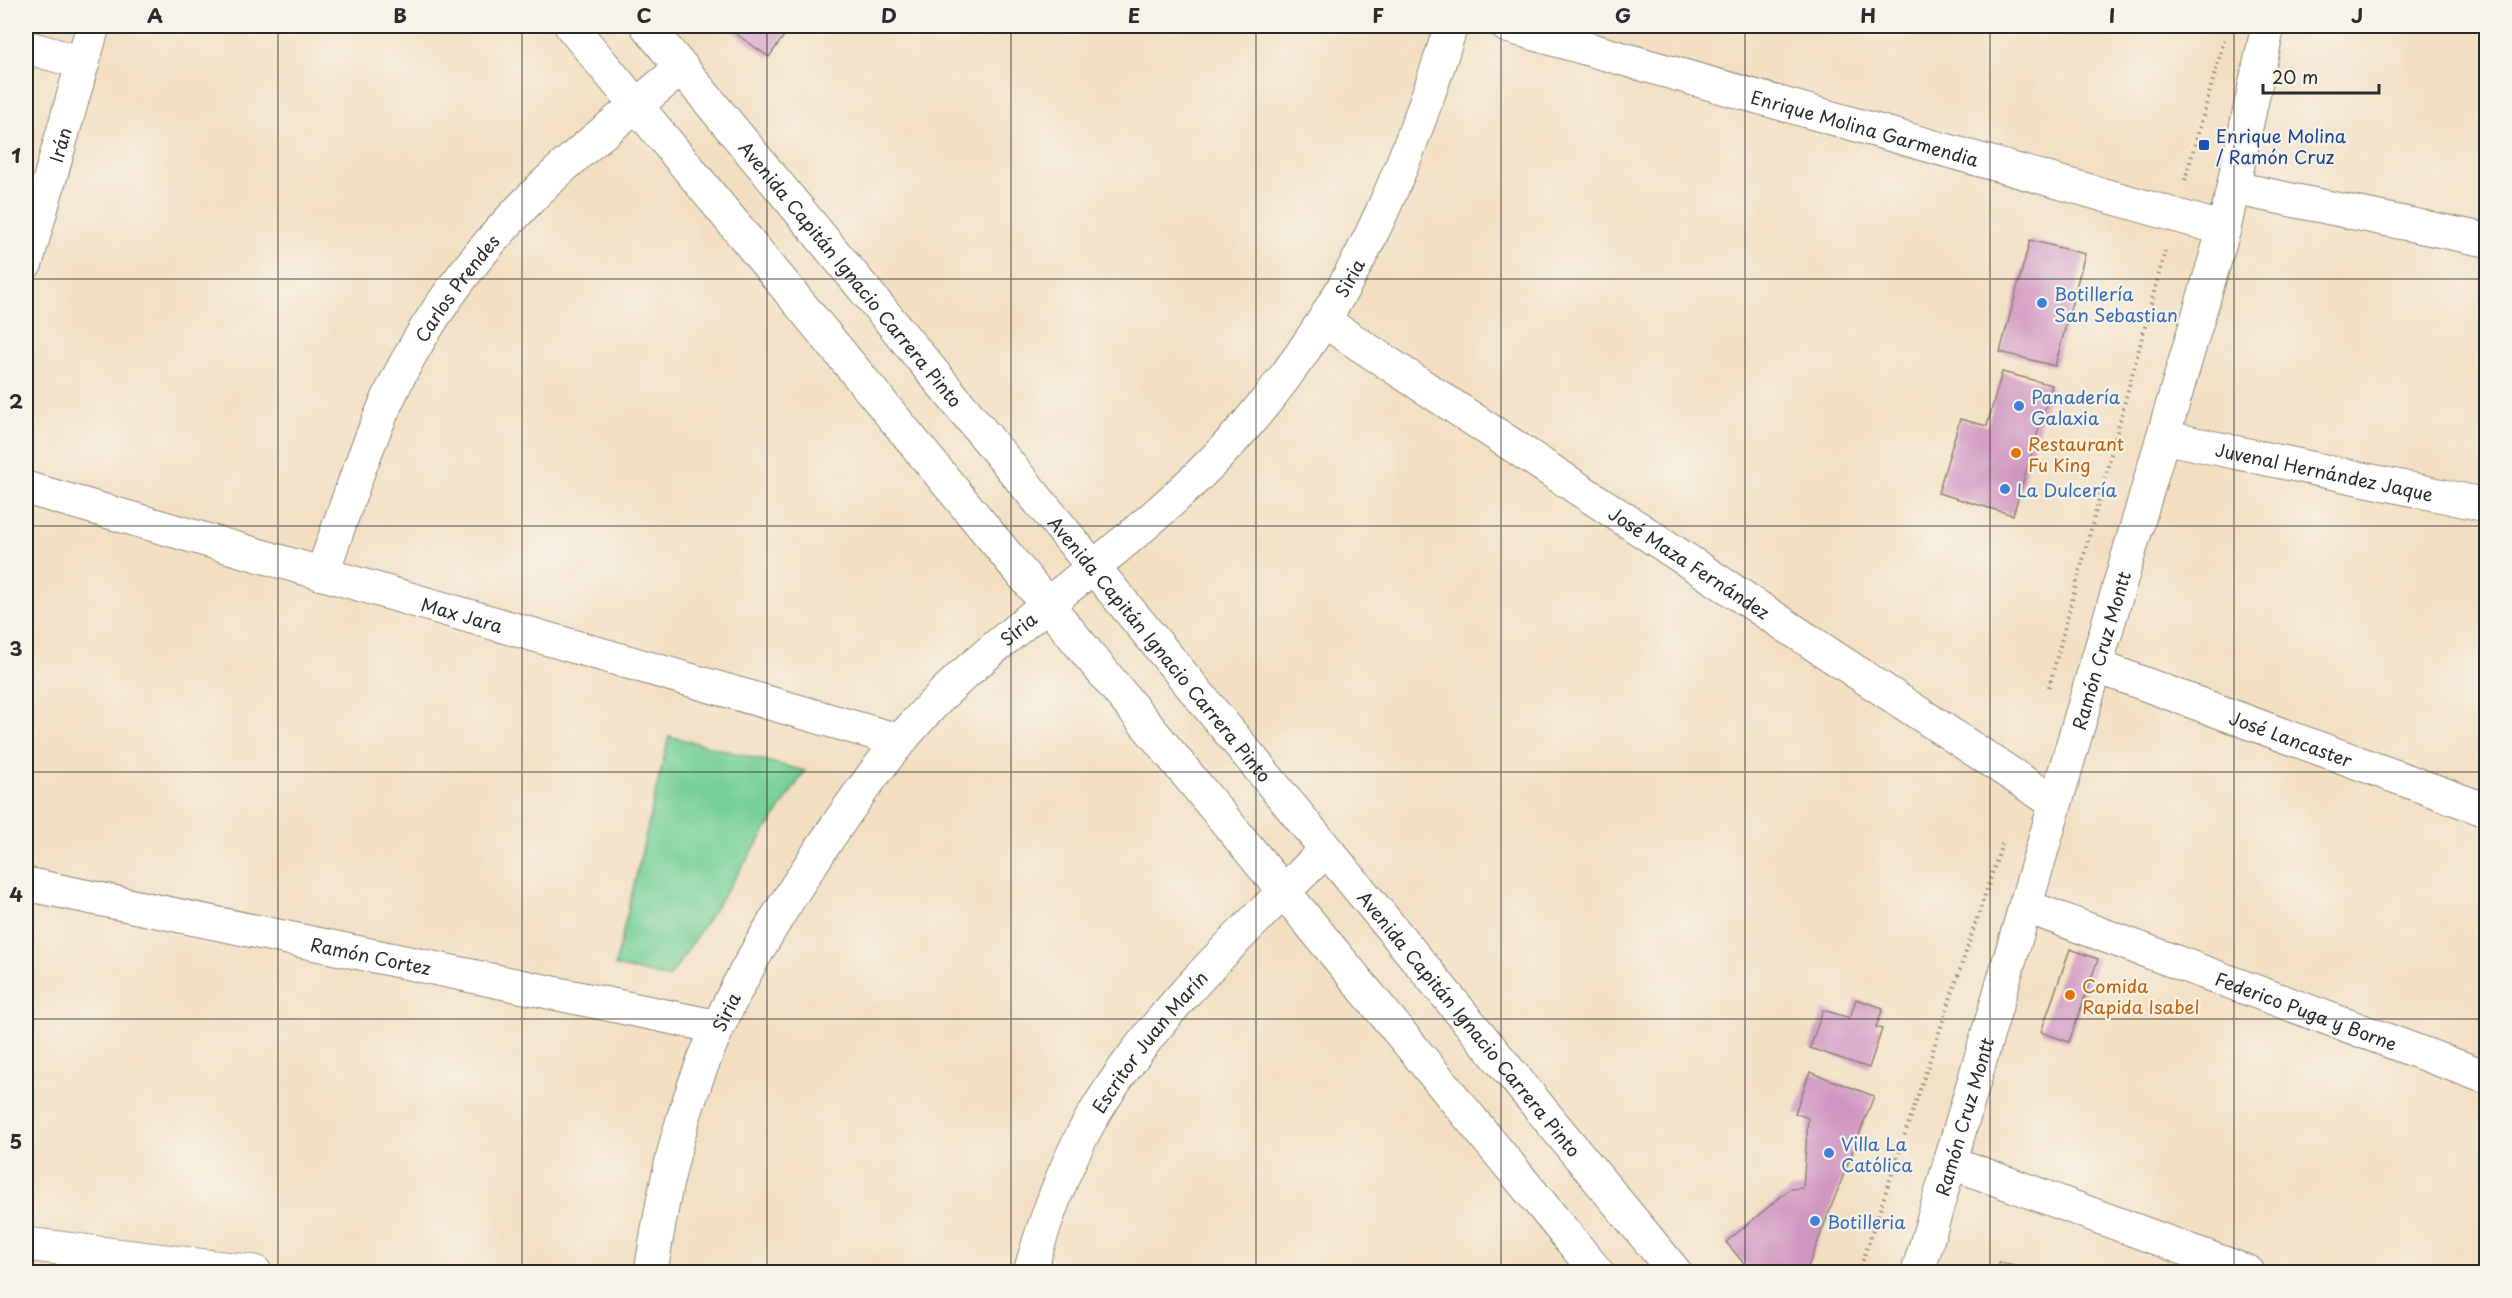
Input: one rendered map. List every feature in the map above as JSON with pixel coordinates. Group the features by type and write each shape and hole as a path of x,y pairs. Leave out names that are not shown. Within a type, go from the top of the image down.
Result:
{"street":[{"name":"Irán","path":"26,263 93,26"},
{"path":"571,26 1597,1272"},
{"name":"Avenida Capitán Ignacio Carrera Pinto","path":"647,26 1675,1272"},
{"name":"Siria","path":"651,1272 679,1134 689,1100 718,1027 772,926 803,876 867,782 930,706 963,675 1169,504 1211,463 1288,374 1324,321 1351,275 1398,180 1419,124 1450,26"},
{"name":"Enrique Molina Garmendia","path":"1507,26 2224,229"},
{"name":"Ramón Cruz Montt","path":"1918,1272 2224,229 2268,26"},
{"path":"26,47 83,63"},
{"name":"Carlos Prendes","path":"322,574 366,451 389,397 417,345 449,295 486,247 527,201 682,67"},
{"path":"2234,188 2487,240"},
{"name":"José Maza Fernández","path":"1324,321 2055,803"},
{"name":"Juvenal Hernández Jaque","path":"2163,437 2487,505"},
{"name":"Max Jara","path":"26,488 901,741"},
{"name":"José Lancaster","path":"2096,666 2487,810"},
{"name":"Escritor Juan Marín","path":"1030,1272 1041,1233 1061,1179 1086,1128 1117,1079 1159,1022 1205,969 1326,849"},
{"name":"Ramón Cortez","path":"26,884 718,1027"},
{"name":"Federico Puga y Borne","path":"2025,906 2487,1077"},
{"path":"1950,1162 2180,1260 2248,1272"},
{"path":"26,1244 255,1272"}],"path":[{"path":"2048,689 2174,215 2229,26"},
{"path":"1859,1272 2004,838"}],"green space":[{"path":"669,736 805,771 669,978 615,966"}],"building":[{"path":"725,26 791,26 769,57"},
{"name":"Botillería San Sebastian","path":"2030,240 2085,254 2055,366 2000,352"},
{"path":"2002,372 2052,385 2013,515 1938,493 1960,419 1987,426"},
{"name":"Comida Rapida Isabel","path":"2070,949 2098,959 2069,1042 2041,1032"},
{"path":"1856,999 1883,1008 1876,1027 1882,1029 1869,1068 1810,1048 1823,1010 1850,1018"},
{"path":"1810,1072 1874,1096 1806,1272 1751,1272 1726,1242 1790,1189 1803,1188 1808,1118 1795,1113"},
{"path":"2000,1262 2034,1272 1996,1272"}],"place":[{"name":"Enrique Molina / Ramón Cruz","path":"2204,145"},
{"name":"Botillería San Sebastian","path":"2042,303"},
{"name":"Panadería Galaxia","path":"2019,406"},
{"name":"Restaurant Fu King","path":"2016,453"},
{"name":"La Dulcería","path":"2005,489"},
{"name":"Comida Rapida Isabel","path":"2070,995"},
{"name":"Villa La Católica","path":"1829,1153"},
{"name":"Botilleria","path":"1815,1221"}]}
